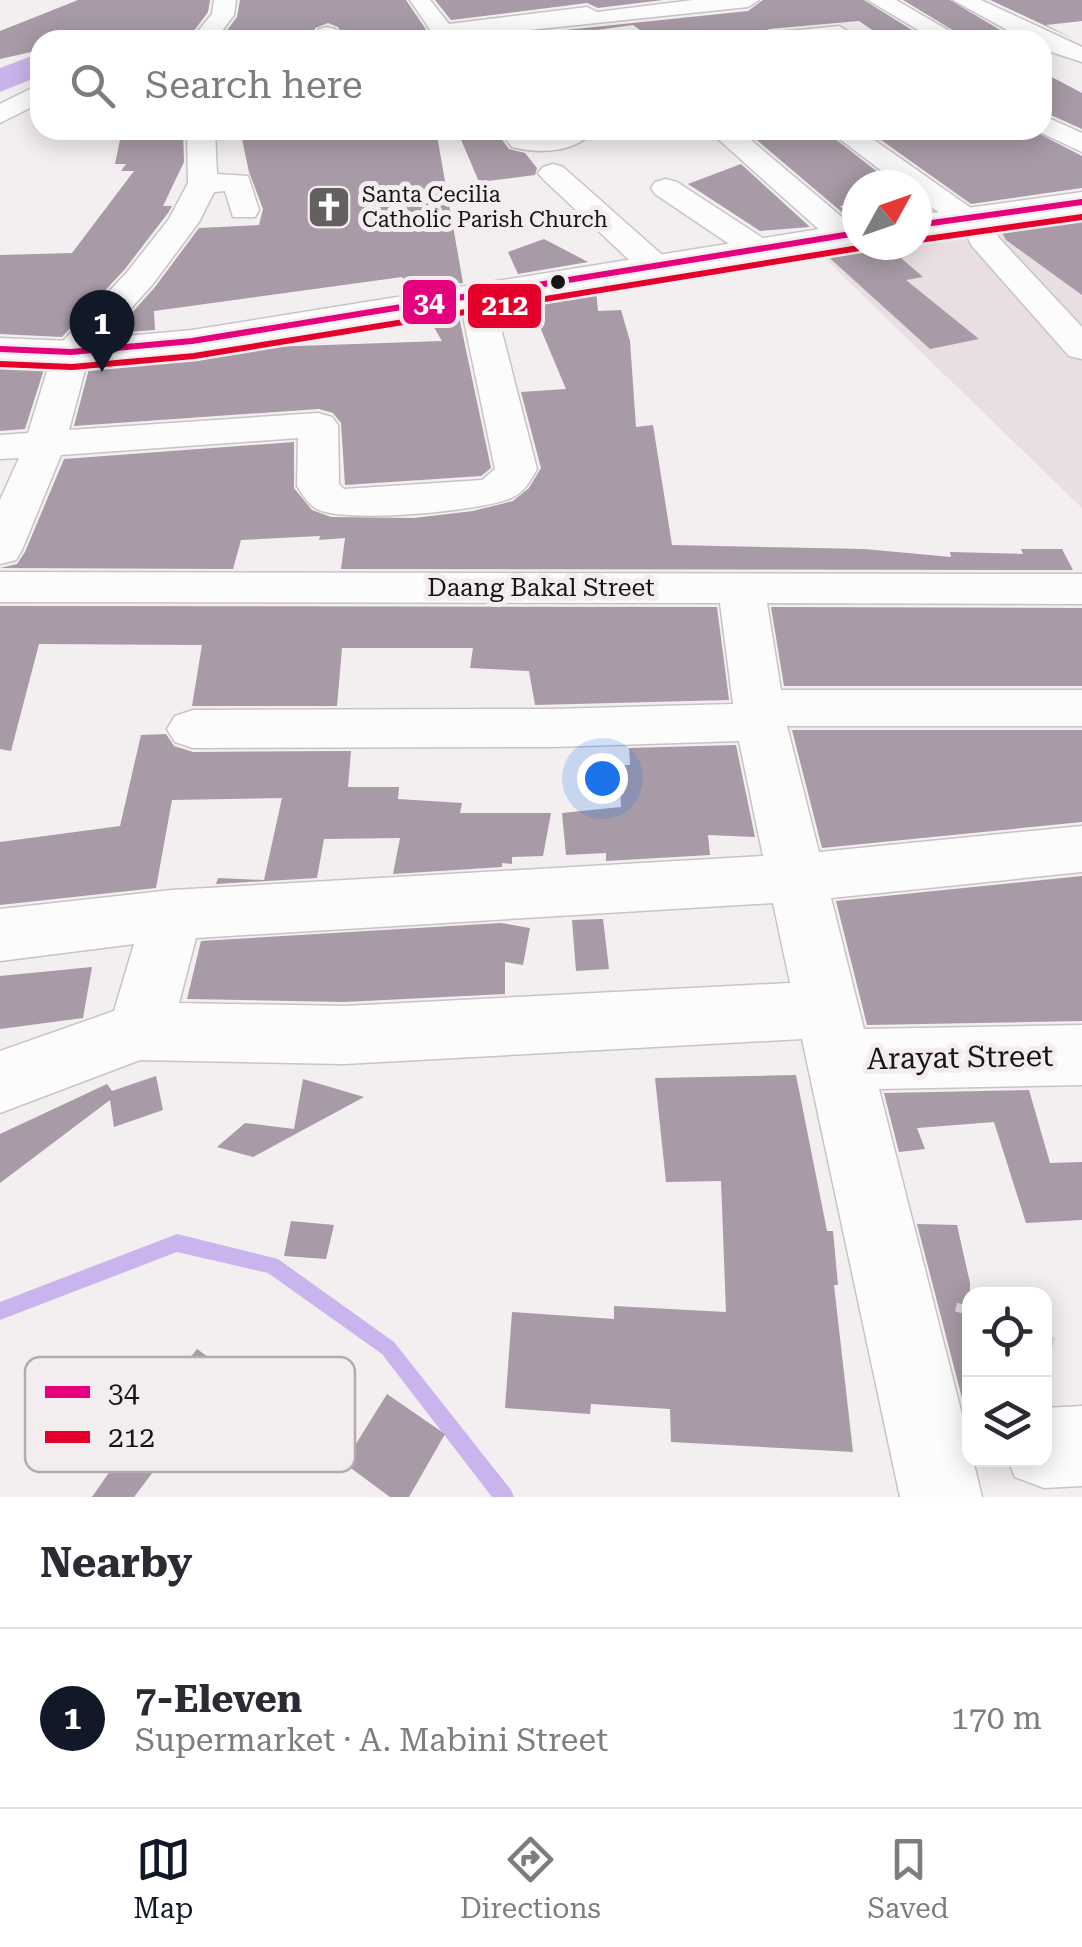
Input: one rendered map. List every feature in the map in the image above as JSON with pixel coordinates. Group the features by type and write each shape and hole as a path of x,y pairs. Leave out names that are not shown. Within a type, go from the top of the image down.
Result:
{"main road":[{"path":"932,222 1078,205"},
{"path":"0,348 71,352 192,341 842,235"}],"street":[{"path":"211,30 224,14 225,0"},
{"path":"436,0 420,2 441,30"},
{"path":"455,30 583,11 748,0"},
{"path":"879,0 934,30"},
{"path":"964,0 1019,30"},
{"path":"583,11 605,30"},
{"path":"812,16 834,30"},
{"path":"1052,47 1082,57 1078,67 1052,71"},
{"path":"0,115 30,98"},
{"path":"1052,128 1082,144"},
{"path":"0,550 44,446 71,352 140,278 183,222 203,183 201,140"},
{"path":"520,140 558,140"},
{"path":"734,140 842,228"},
{"path":"856,140 981,228 983,239 1082,348"},
{"path":"554,172 656,268"},
{"path":"203,183 238,182 244,210"},
{"path":"666,188 758,249"},
{"path":"0,447 318,425 318,486 330,500 355,502 490,492 510,482 516,469 476,297"},
{"name":"Daang Bakal Street","path":"0,587 1082,589"},
{"path":"741,587 760,715 834,1034 948,1469"},
{"path":"194,729 552,728 760,715 1082,708"},
{"path":"0,935 172,914 799,878 1082,849"},
{"path":"0,1082 140,1031 172,914"},
{"name":"Arayat Street","path":"140,1031 344,1035 834,1034 1082,1055"},
{"path":"1052,1448 1082,1446"}],"shaded area":[{"path":"1008,217 1082,276 1082,508 812,246 842,241 842,260 932,260 932,229"}],"building":[{"path":"78,0 210,0 208,12 194,30 30,30 30,52 0,59 0,31"},
{"path":"240,0 406,0 426,30 340,30 328,23 315,30 227,30 237,17"},
{"path":"435,0 663,0 598,8 587,3 451,20"},
{"path":"763,0 864,0 912,30 872,30 859,21 767,30 640,30 633,25 565,30 748,11"},
{"path":"903,0 950,0 1000,30 952,30"},
{"path":"990,0 1082,0 1082,21 1046,25 1076,40"},
{"path":"1052,77 1082,93 1082,129 1052,116"},
{"path":"120,140 183,140 184,162 163,206 172,206 168,213 125,269 62,337 0,334 0,255 72,253 134,171 121,171 126,164 115,164"},
{"path":"242,140 438,140 463,283 411,291 402,277 154,311 155,330 114,333 199,228 259,225 263,209"},
{"path":"461,140 502,140 509,149 525,153 537,168 535,175 479,182"},
{"path":"757,140 837,140 875,170 842,170 842,212"},
{"path":"881,140 1051,140 1082,156 1082,188 971,204 932,176 932,170 923,170"},
{"path":"741,164 810,227 760,231 688,184"},
{"path":"1082,216 1082,295 1006,240 999,227"},
{"path":"544,239 588,262 518,274 508,252"},
{"path":"842,248 842,260 903,260 923,277 906,280 979,339 930,349 823,252"},
{"path":"596,290 598,311 621,310 630,341 636,427 653,425 672,545 864,549 951,557 950,552 1023,554 1021,549 1062,549 1073,570 341,569 345,538 319,540 320,536 241,540 233,569 0,568 17,564 25,552 64,459 294,442 294,488 312,510 331,517 414,518 473,511 513,501 529,488 541,468 521,392 566,389 529,301"},
{"path":"458,312 491,468 481,476 345,485 341,423 333,413 319,409 74,426 90,365 241,348 442,341 428,317"},
{"path":"0,364 45,366 25,429 0,431"},
{"path":"0,606 717,607 729,700 535,705 529,671 470,668 473,648 342,648 337,706 192,706 202,645 39,644 11,751 0,749"},
{"path":"771,607 1082,608 1082,686 784,686"},
{"path":"792,730 1082,730 1082,822 822,848"},
{"path":"166,734 174,746 193,752 351,751 348,787 399,787 398,799 462,803 460,813 551,813 543,856 512,857 512,864 502,863 502,867 393,874 400,838 324,839 317,878 216,884 218,878 264,880 282,798 172,800 156,888 0,905 0,842 120,826 141,735"},
{"path":"736,745 755,837 708,835 710,855 606,861 606,853 566,855 562,813 621,807 619,765 630,765 629,748"},
{"path":"1082,876 1082,1021 867,1025 836,901"},
{"path":"603,919 609,969 576,971 572,920"},
{"path":"501,923 530,928 523,965 505,962 505,994 344,1002 187,999 201,941"},
{"path":"92,967 83,1018 0,1029 0,976"},
{"path":"796,1075 827,1231 833,1231 838,1285 834,1285 853,1452 671,1442 670,1409 591,1404 590,1414 505,1408 512,1312 614,1319 614,1306 726,1312 721,1181 666,1182 655,1078"},
{"path":"156,1076 163,1110 114,1127 110,1100 0,1183 0,1134 107,1084 112,1091"},
{"path":"303,1079 364,1097 253,1157 217,1147 245,1123 294,1129"},
{"path":"1029,1090 1050,1163 1082,1162 1082,1220 1026,1223 994,1122 917,1128 925,1149 899,1152 884,1093"},
{"path":"291,1221 334,1225 326,1259 284,1256"},
{"path":"917,1224 957,1225 970,1283 970,1287 962,1287 962,1398"},
{"path":"197,1349 208,1357 191,1357"},
{"path":"387,1394 445,1434 409,1497 390,1497 355,1471 355,1445"},
{"path":"109,1472 153,1472 134,1497 92,1497"}],"waterway":[{"path":"0,81 30,68"},
{"path":"0,1311 177,1243 272,1265 388,1348 504,1497"}],"transit line":[{"name":"34","path":"932,223 1082,202"},
{"name":"212","path":"932,238 1082,217"},
{"name":"34","path":"0,349 71,352 192,341 842,235"},
{"name":"212","path":"0,364 72,367 194,356 842,251"}],"place":[{"name":"Santa Cecilia Catholic Parish Church","path":"329,207"},
{"name":"7-Eleven","path":"102,372"}]}
